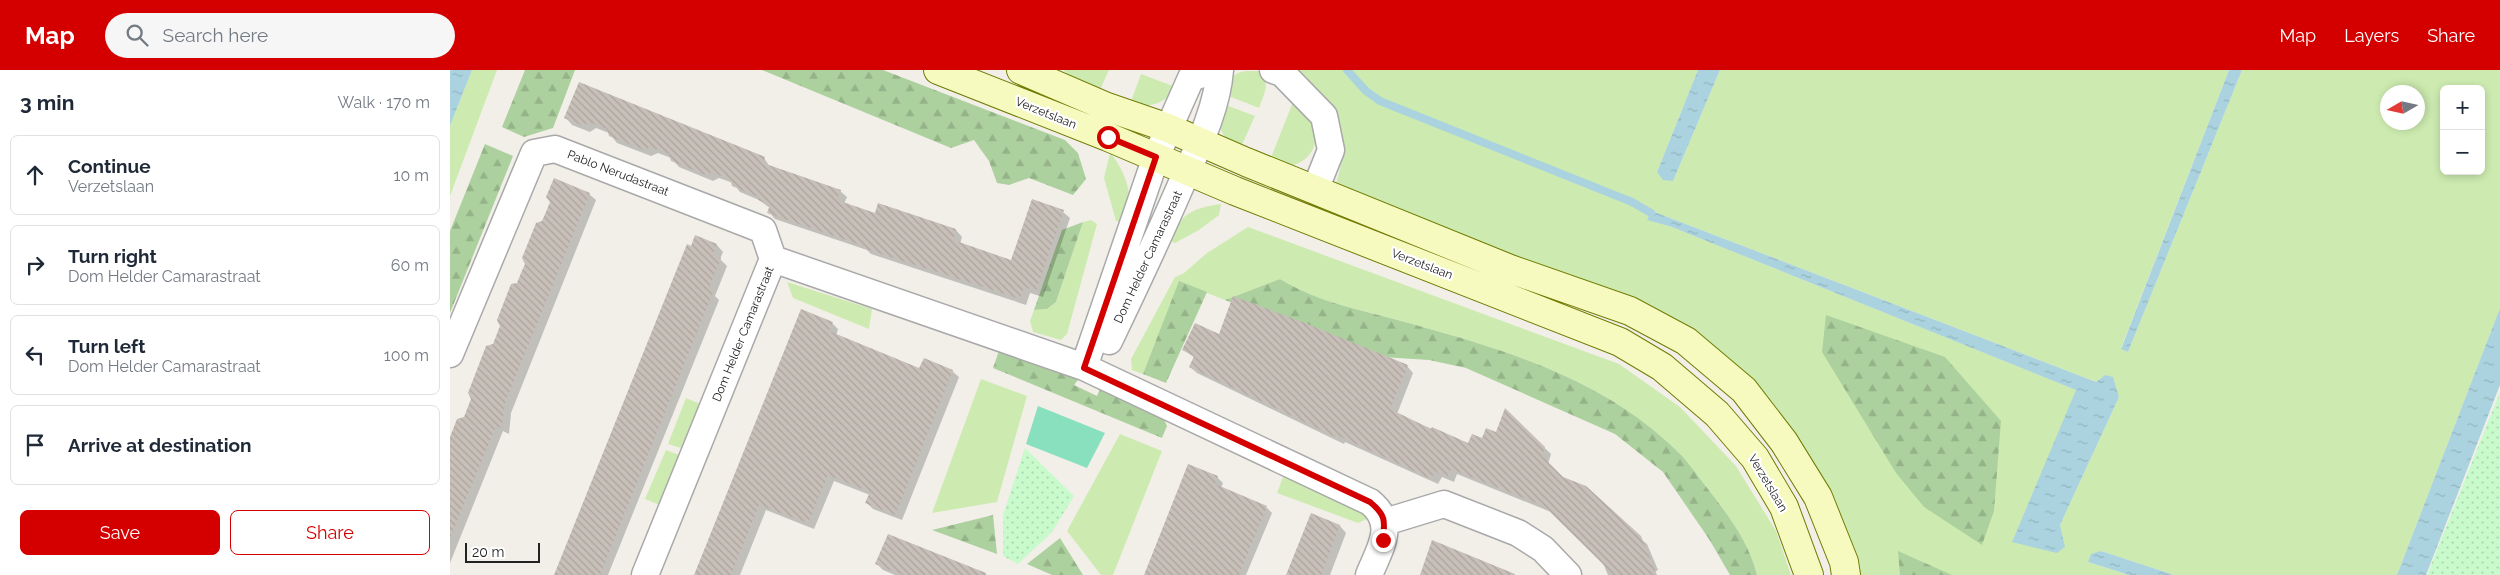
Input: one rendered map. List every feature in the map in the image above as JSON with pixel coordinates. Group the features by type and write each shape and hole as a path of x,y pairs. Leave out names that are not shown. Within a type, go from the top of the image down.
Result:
{"main road":[{"name":"Verzetslaan","path":"938,70 1248,196 1620,342 1662,367 1717,414 1755,458 1784,508 1809,575"},
{"path":"1020,70 1107,107 1168,128 1510,269 1630,311 1686,341 1744,390 1784,442 1818,497 1844,562 1846,575"}],"street":[{"name":"Dom Helder Camarastraat","path":"1088,370 1156,157 1168,128 1191,78 1214,70"},
{"name":"Dom Helder Camarastraat","path":"1088,370 1149,258 1201,142 1219,86 1220,70"},
{"path":"1273,70 1282,73 1324,116 1331,150 1315,190"},
{"name":"Pablo Nerudastraat","path":"450,354 534,153 555,149 763,230 773,259"},
{"name":"Dom Helder Camarastraat","path":"645,575 773,259 1088,370 1370,502 1380,511 1385,522"},
{"path":"1370,575 1383,540 1385,522 1444,504 1518,533 1543,549 1568,575"}],"green space":[{"path":"472,70 497,70 450,196 450,126"},
{"path":"525,70 575,70 553,128 524,137 502,127"},
{"path":"762,70 883,70 1065,140 1078,153 1086,179 1073,195 1029,178 1009,185 997,183 989,161 974,140 951,148"},
{"path":"1063,70 1109,70 1099,92 1080,85"},
{"path":"1284,70 1698,70 1657,172 1673,181 1720,70 2229,70 2121,348 2128,352 2242,70 2500,70 2500,308 2397,575 2174,575 2101,551 2088,562 2129,575 1853,575 1829,507 1677,333 1333,195 1340,171 1342,143 1339,130 1333,118 1315,98","holes":["1652,211 2096,382 2105,375 2119,397 2060,525 2012,542 2077,390 1672,227 1648,220"]},
{"path":"1258,71 1265,79 1265,93 1259,108 1221,93 1230,78 1237,73"},
{"path":"1141,74 1178,88 1167,98 1156,104 1144,106 1130,104"},
{"path":"1218,102 1255,116 1240,149 1227,140 1221,130"},
{"path":"1293,102 1312,122 1316,135 1310,154 1300,163 1287,165 1270,160"},
{"path":"485,144 513,156 450,313 450,231"},
{"path":"1110,153 1121,168 1128,187 1129,203 1122,222 1116,221 1104,178"},
{"path":"1221,204 1219,215 1199,230 1175,243 1168,240 1183,218 1195,210"},
{"path":"1091,220 1097,224 1067,334 1061,340 1033,332 1030,321 1034,310 1047,309 1056,302 1083,222"},
{"path":"1083,222 1056,302 1047,309 1034,310 1062,230"},
{"path":"1248,227 1619,364 1680,407 1736,466 1776,531 1791,575 1757,575 1748,550 1735,527 1689,463 1649,426 1617,404 1584,385 1513,355 1476,342 1325,300 1280,279 1225,300 1179,282 1143,374 1132,370 1131,359 1175,277 1184,273 1207,253"},
{"path":"1280,279 1325,300 1476,342 1513,355 1584,385 1617,404 1649,426 1689,463 1742,538 1757,575 1730,575 1709,539 1663,472 1615,434 1466,368 1429,360 1382,357 1225,300"},
{"path":"1179,281 1207,292 1166,383 1143,374"},
{"path":"787,282 872,309 869,329 793,298"},
{"path":"1826,315 1945,357 2001,421 1994,511 1982,545 1924,507 1896,473 1822,352"},
{"path":"1000,348 1081,376 1074,385 1097,396 1102,384 1161,413 1167,426 1162,438 993,368"},
{"path":"981,379 1027,396 997,502 932,513"},
{"path":"2500,392 2500,575 2427,575"},
{"path":"686,398 703,405 684,449 668,444"},
{"path":"1038,406 1105,433 1087,468 1026,444"},
{"path":"1120,434 1162,451 1113,575 1101,575 1067,531"},
{"path":"1025,448 1074,496 1052,532 1018,564 1003,556 1003,515"},
{"path":"666,450 682,456 660,505 645,499"},
{"path":"1285,472 1359,507 1369,518 1358,523 1277,493"},
{"path":"993,515 997,554 932,530"},
{"path":"1060,538 1083,575 1052,575 1027,564"},
{"path":"1898,551 1952,575 1900,575"}],"water":[{"path":"450,70 472,70 450,126"},
{"path":"1698,70 1720,70 1673,181 1663,180 1657,172"},
{"path":"2229,70 2242,70 2128,352 2121,349"},
{"path":"1652,211 2096,382 2105,375 2113,377 2119,397 2060,525 2065,547 2057,553 2012,542 2076,390 1672,227 1647,220"},
{"path":"2500,308 2500,385 2426,575 2397,575"},
{"path":"2101,551 2174,575 2129,575 2088,562 2091,554"}],"building":[{"path":"579,82 765,157 763,163 841,190 837,200 875,213 878,203 956,229 953,240 1011,260 1032,199 1064,210 1036,291 1024,287 1020,299 863,248 864,246 767,213 770,205 758,200 759,197 732,186 730,179 712,172 706,175 671,161 669,154 651,147 644,150 609,136 607,129 589,122 583,126 564,118"},
{"path":"554,178 590,193 504,405 502,428 496,426 450,538 450,437 457,419 464,417 471,399 468,393 486,346 493,344 500,326 497,320 511,284 517,283 525,264 522,258 536,223 542,221 550,202 546,197"},
{"path":"695,235 717,244 713,255 721,258 708,290 713,292 600,575 554,575 687,244 691,246"},
{"path":"1233,296 1408,365 1390,409 1431,429 1432,427 1468,443 1472,434 1482,438 1486,428 1496,432 1505,408 1545,447 1542,456 1563,477 1586,486 1641,536 1657,575 1614,575 1544,506 1451,469 1447,477 1435,471 1431,479 1339,436 1338,438 1189,367 1194,356 1182,350 1195,323 1219,334"},
{"path":"801,309 833,322 829,331 919,368 924,358 953,370 903,496 895,515 865,503 870,492 828,475 808,523 759,505 731,575 694,575"},
{"path":"1188,464 1218,476 1215,484 1267,506 1239,575 1144,575"},
{"path":"1311,513 1340,525 1321,575 1286,575"},
{"path":"888,534 986,573 986,575 903,575 875,564"},
{"path":"1432,540 1515,574 1515,575 1420,575"}],"waterway":[{"path":"1347,70 1366,91 1380,101 1632,202 1651,213"}],"route":[{"path":"1108,137 1156,157 1084,368 1119,382 1370,502 1380,511 1385,522 1383,540"}]}
